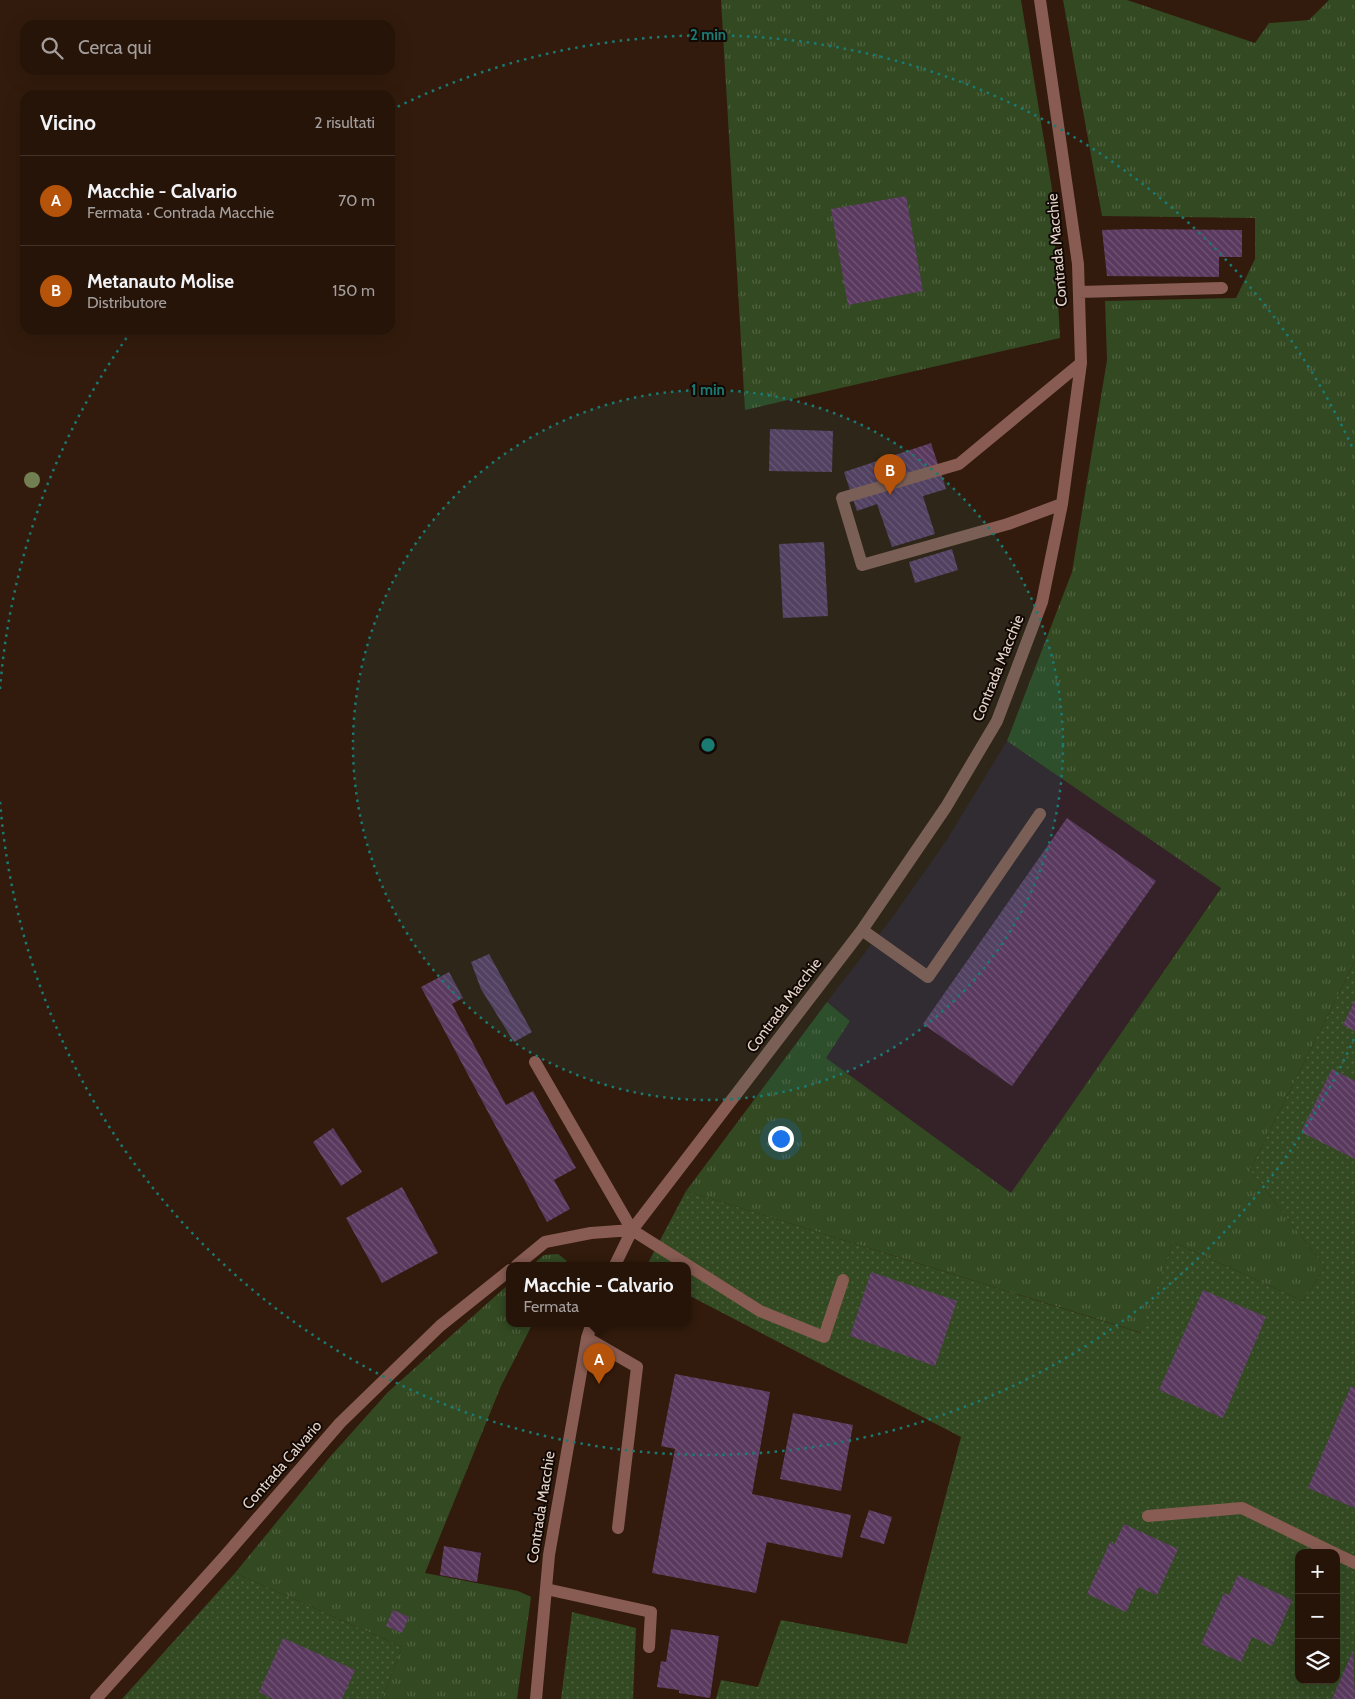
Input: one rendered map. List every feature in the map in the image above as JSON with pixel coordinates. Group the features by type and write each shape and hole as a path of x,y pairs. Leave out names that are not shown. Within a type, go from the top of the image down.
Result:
{"street":[{"name":"Contrada Macchie","path":"616,1262 632,1230 862,930 946,807 997,721 1042,602 1062,504 1081,363 1078,264 1040,0"},
{"path":"1079,292 1222,288"},
{"path":"1062,504 1008,524 862,565 842,498 959,464 1081,363"},
{"path":"862,930 928,977 1040,814"},
{"path":"535,1062 632,1230 683,1262"},
{"path":"520,1262 545,1242 592,1232 632,1230"},
{"path":"691,1267 760,1311 824,1337 843,1280"},
{"name":"Contrada Calvario","path":"96,1699 224,1557 340,1423 440,1326 506,1273"},
{"name":"Contrada Macchie","path":"536,1699 549,1555 587,1338 591,1327"},
{"path":"587,1338 637,1367 618,1528"},
{"path":"1148,1516 1242,1508 1327,1549"},
{"path":"1340,1556 1355,1563"},
{"path":"546,1589 651,1612 649,1647"}],"shaded area":[{"path":"1007,741 1221,887 1011,1194 825,1058 850,1021 827,1002 894,915 946,841"}],"green space":[{"path":"721,0 1021,0 1052,189 1060,338 745,410"},
{"path":"1063,0 1127,0 1255,43 1269,23 1309,20 1329,0 1355,0 1355,961 1250,1170 1325,1267 1303,1301 1173,1242 1142,1333 686,1191 827,1002 850,1021 826,1058 1011,1193 1221,888 1007,741 1072,572 1107,360 1105,301 1236,298 1255,259 1255,218 1102,216"},
{"path":"1355,961 1355,1699 716,1699 721,1680 758,1687 781,1620 907,1644 961,1437 691,1297 691,1262 649,1262 686,1191 1141,1333 1173,1242 1303,1301 1325,1267 1250,1170"},
{"path":"558,1254 567,1261 536,1262 544,1255"},
{"path":"506,1287 506,1327 531,1327 501,1386 425,1573 518,1591 531,1597 517,1699 382,1699 402,1647 235,1573 329,1458 388,1392"},
{"path":"235,1573 402,1647 382,1699 122,1699"},
{"path":"572,1612 636,1628 633,1699 561,1699"}],"building":[{"path":"906,196 923,291 848,305 831,209"},
{"path":"1102,230 1242,230 1242,257 1219,257 1219,277 1107,276"},
{"path":"770,429 833,431 832,472 769,471"},
{"path":"931,443 946,489 923,496 935,534 892,547 877,504 857,511 844,472"},
{"path":"824,542 828,616 783,618 779,544"},
{"path":"952,549 958,570 915,583 909,562"},
{"path":"1067,818 1156,881 1012,1086 923,1024"},
{"path":"489,954 532,1032 514,1042 481,989 471,962"},
{"path":"449,972 463,998 452,1004 506,1105 533,1091 576,1168 554,1180 570,1209 547,1222 421,987"},
{"path":"1355,1000 1355,1031 1343,1025"},
{"path":"1332,1069 1355,1081 1355,1159 1301,1132"},
{"path":"333,1128 362,1172 341,1186 313,1142"},
{"path":"402,1187 438,1253 382,1283 346,1218"},
{"path":"871,1272 957,1301 935,1366 850,1336"},
{"path":"1203,1290 1266,1317 1223,1418 1159,1390"},
{"path":"675,1374 770,1392 752,1494 851,1515 842,1558 767,1542 756,1593 652,1573 675,1449 661,1446"},
{"path":"1351,1386 1355,1388 1355,1508 1308,1488"},
{"path":"793,1413 853,1425 841,1491 780,1479"},
{"path":"869,1510 892,1517 884,1544 860,1537"},
{"path":"1124,1524 1178,1549 1157,1595 1138,1587 1126,1612 1087,1594 1110,1542 1114,1545"},
{"path":"444,1546 481,1553 477,1582 440,1575"},
{"path":"1238,1575 1292,1600 1272,1646 1252,1637 1241,1662 1201,1644 1224,1593 1229,1595"},
{"path":"393,1610 409,1617 402,1633 386,1626"},
{"path":"671,1629 719,1636 710,1698 679,1693 679,1690 657,1687 661,1661 666,1662"},
{"path":"283,1638 355,1670 342,1699 273,1699 259,1692"},
{"path":"1353,1651 1355,1699 1332,1699"}],"place":[{"name":"Metanauto Molise","path":"890,495"},
{"name":"Macchie - Calvario","path":"599,1384"}]}
